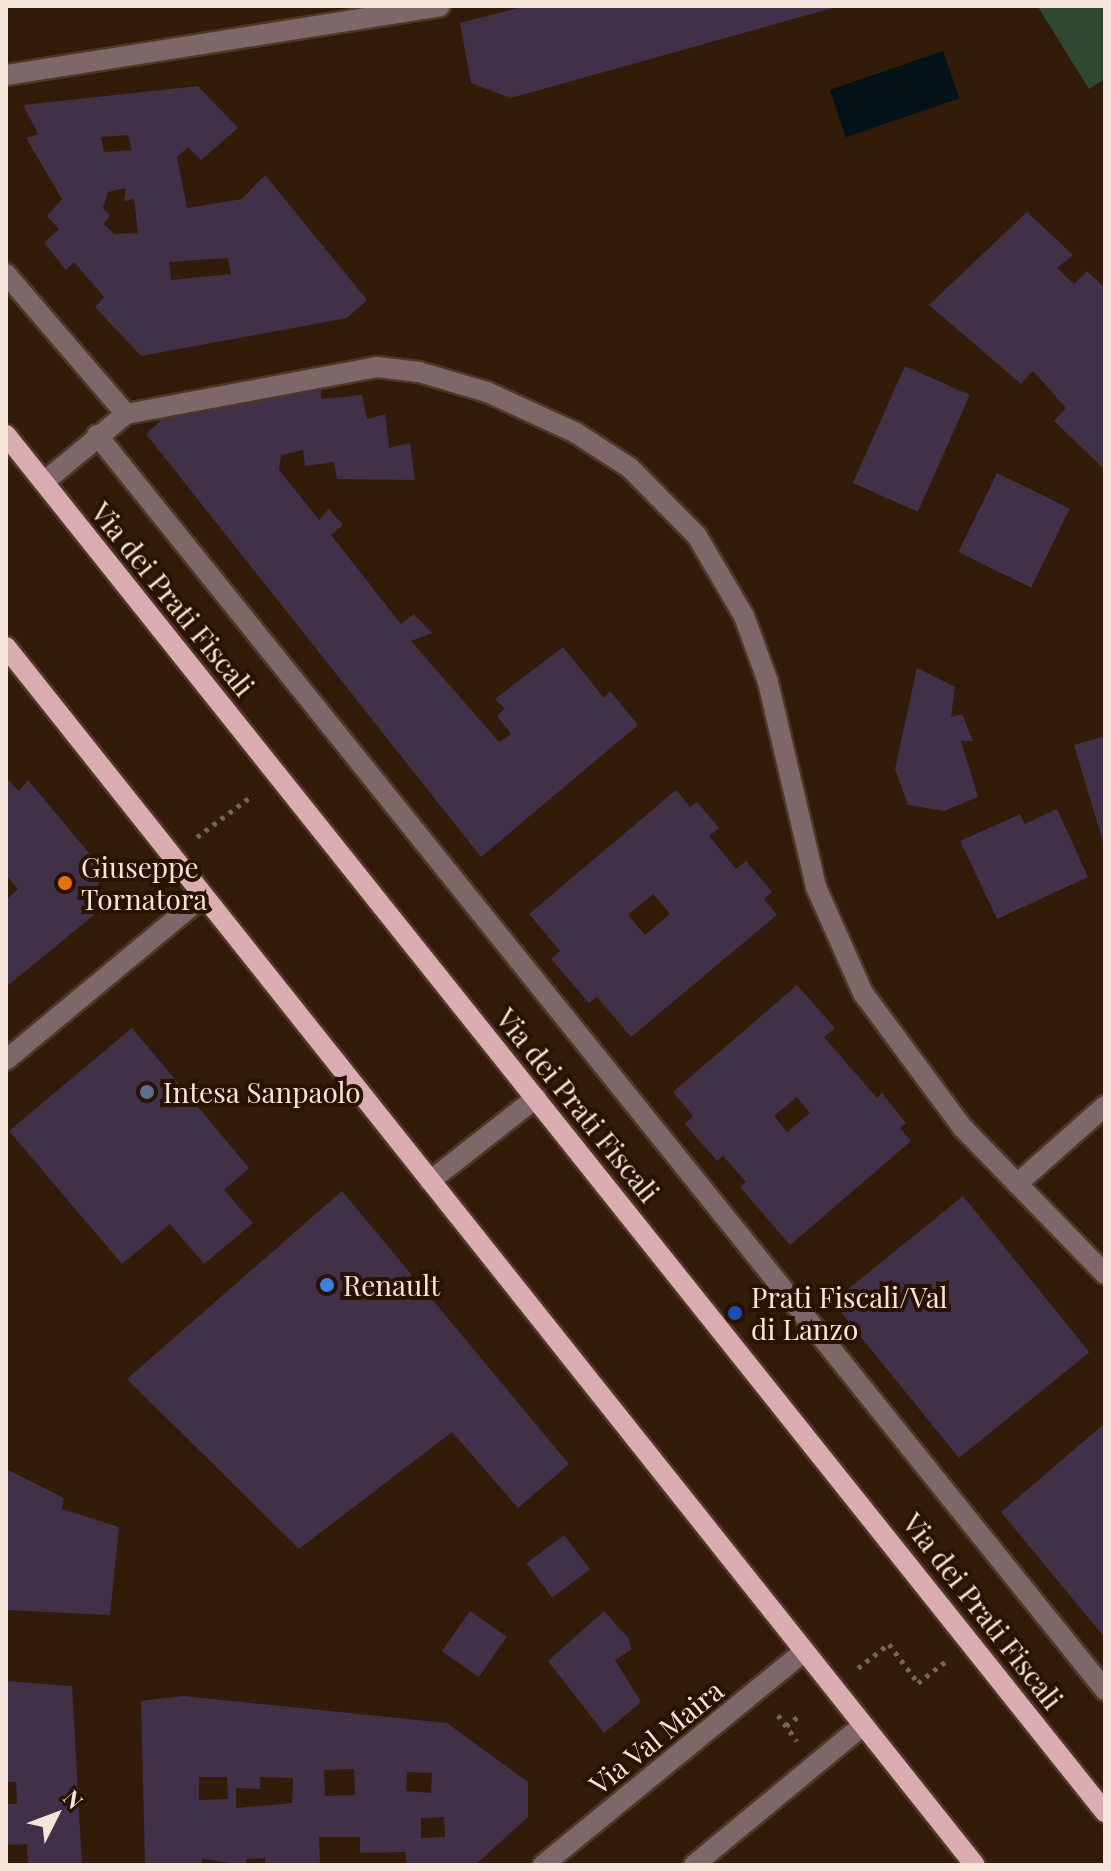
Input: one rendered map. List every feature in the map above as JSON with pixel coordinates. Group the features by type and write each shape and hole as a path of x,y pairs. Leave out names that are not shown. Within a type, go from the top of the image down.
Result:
{"main road":[{"name":"Via dei Prati Fiscali","path":"6,435 1105,1812"},
{"path":"6,647 201,898 975,1865"}],"street":[{"path":"6,75 440,6"},
{"path":"6,274 126,414"},
{"path":"44,482 126,414 349,368 406,369 465,384 554,422 644,480 706,548 744,616 768,682 816,887 855,979 921,1077 1017,1184 1105,1274"},
{"path":"97,435 1105,1690"},
{"path":"6,1060 201,898"},
{"path":"430,1181 536,1098"},
{"path":"1017,1184 1105,1106"},
{"name":"Via Val Maira","path":"543,1865 803,1652"},
{"path":"694,1865 862,1726"}],"path":[{"path":"197,837 253,795"},
{"path":"854,1672 889,1644 918,1683 950,1658"},
{"path":"778,1715 797,1742"},
{"path":"786,1726 800,1715"}],"green space":[{"path":"1105,6 1105,79 1089,89 1038,7"}],"shaded area":[{"path":"943,51 959,98 846,137 830,90"}],"building":[{"path":"527,6 836,7 511,98 471,83 460,23"},
{"path":"198,86 238,128 201,160 188,147 177,157 187,208 242,199 265,175 367,300 347,318 141,356 95,307 104,297 74,262 66,270 44,243 59,229 47,216 62,199 26,138 38,134 23,105","holes":["128,135 132,150 104,152 101,137","126,188 124,201 134,199 138,233 114,234 104,224 110,215 103,208 108,192","228,258 231,274 171,280 169,262"]},
{"path":"1027,212 1073,255 1057,268 1074,284 1087,271 1105,288 1105,470 1054,421 1066,408 1033,371 1021,384 929,305"},
{"path":"905,366 970,395 918,512 853,483"},
{"path":"321,390 321,399 362,395 367,419 385,414 389,448 410,443 415,480 337,479 334,462 305,466 303,450 281,455 279,470 319,520 329,509 343,525 331,535 401,624 414,614 432,633 411,641 499,742 511,734 497,716 505,709 495,699 563,647 604,698 610,691 638,725 481,857 146,434 171,411"},
{"path":"997,473 1070,509 1031,588 958,552"},
{"path":"917,668 955,687 951,717 962,714 973,741 961,741 978,797 944,811 908,805 895,769"},
{"path":"1105,736 1105,845 1104,845 1074,745"},
{"path":"6,778 19,791 28,780 109,877 97,884 111,901 6,987 6,900 18,889 6,875"},
{"path":"676,790 690,807 697,802 719,828 709,836 736,869 746,861 772,892 764,899 777,915 631,1037 597,997 589,1003 551,959 560,951 529,914","holes":["653,894 670,914 645,935 628,915"]},
{"path":"1057,809 1088,877 997,919 960,841 1020,814 1025,824"},
{"path":"797,985 835,1028 824,1037 877,1098 882,1093 906,1123 900,1128 911,1141 790,1245 740,1187 746,1182 723,1156 717,1161 685,1124 693,1116 673,1092","holes":["797,1097 810,1113 787,1132 774,1116"]},
{"path":"132,1028 249,1168 224,1190 253,1223 204,1264 170,1224 122,1264 9,1131"},
{"name":"Renault","path":"342,1191 569,1464 518,1508 452,1432 299,1549 127,1379"},
{"path":"963,1196 1089,1352 959,1458 832,1302"},
{"path":"1105,1423 1105,1638 1001,1512"},
{"path":"6,1469 64,1498 62,1509 119,1527 110,1615 6,1610"},
{"path":"564,1535 590,1569 552,1598 526,1563"},
{"path":"470,1611 507,1637 479,1677 442,1651"},
{"path":"604,1611 629,1639 631,1650 615,1660 641,1702 604,1733 548,1661"},
{"path":"6,1681 72,1686 82,1865 28,1865 27,1844 6,1845 6,1804 17,1804 16,1782 6,1782"},
{"path":"183,1696 447,1723 528,1782 528,1817 475,1865 407,1865 405,1852 360,1853 360,1837 319,1837 320,1865 265,1865 265,1858 246,1859 246,1865 202,1859 202,1865 145,1865 141,1701","holes":["354,1769 355,1795 325,1796 324,1770","407,1772 432,1773 431,1793 406,1791","199,1777 227,1777 228,1799 199,1800","260,1777 293,1778 292,1803 236,1808 236,1788 260,1789","444,1817 445,1837 421,1838 421,1818"]}],"place":[{"name":"Giuseppe Tornatora","path":"65,883"},
{"name":"Intesa Sanpaolo","path":"147,1092"},
{"name":"Renault","path":"327,1285"},
{"name":"Prati Fiscali/Val di Lanzo","path":"735,1313"}]}
